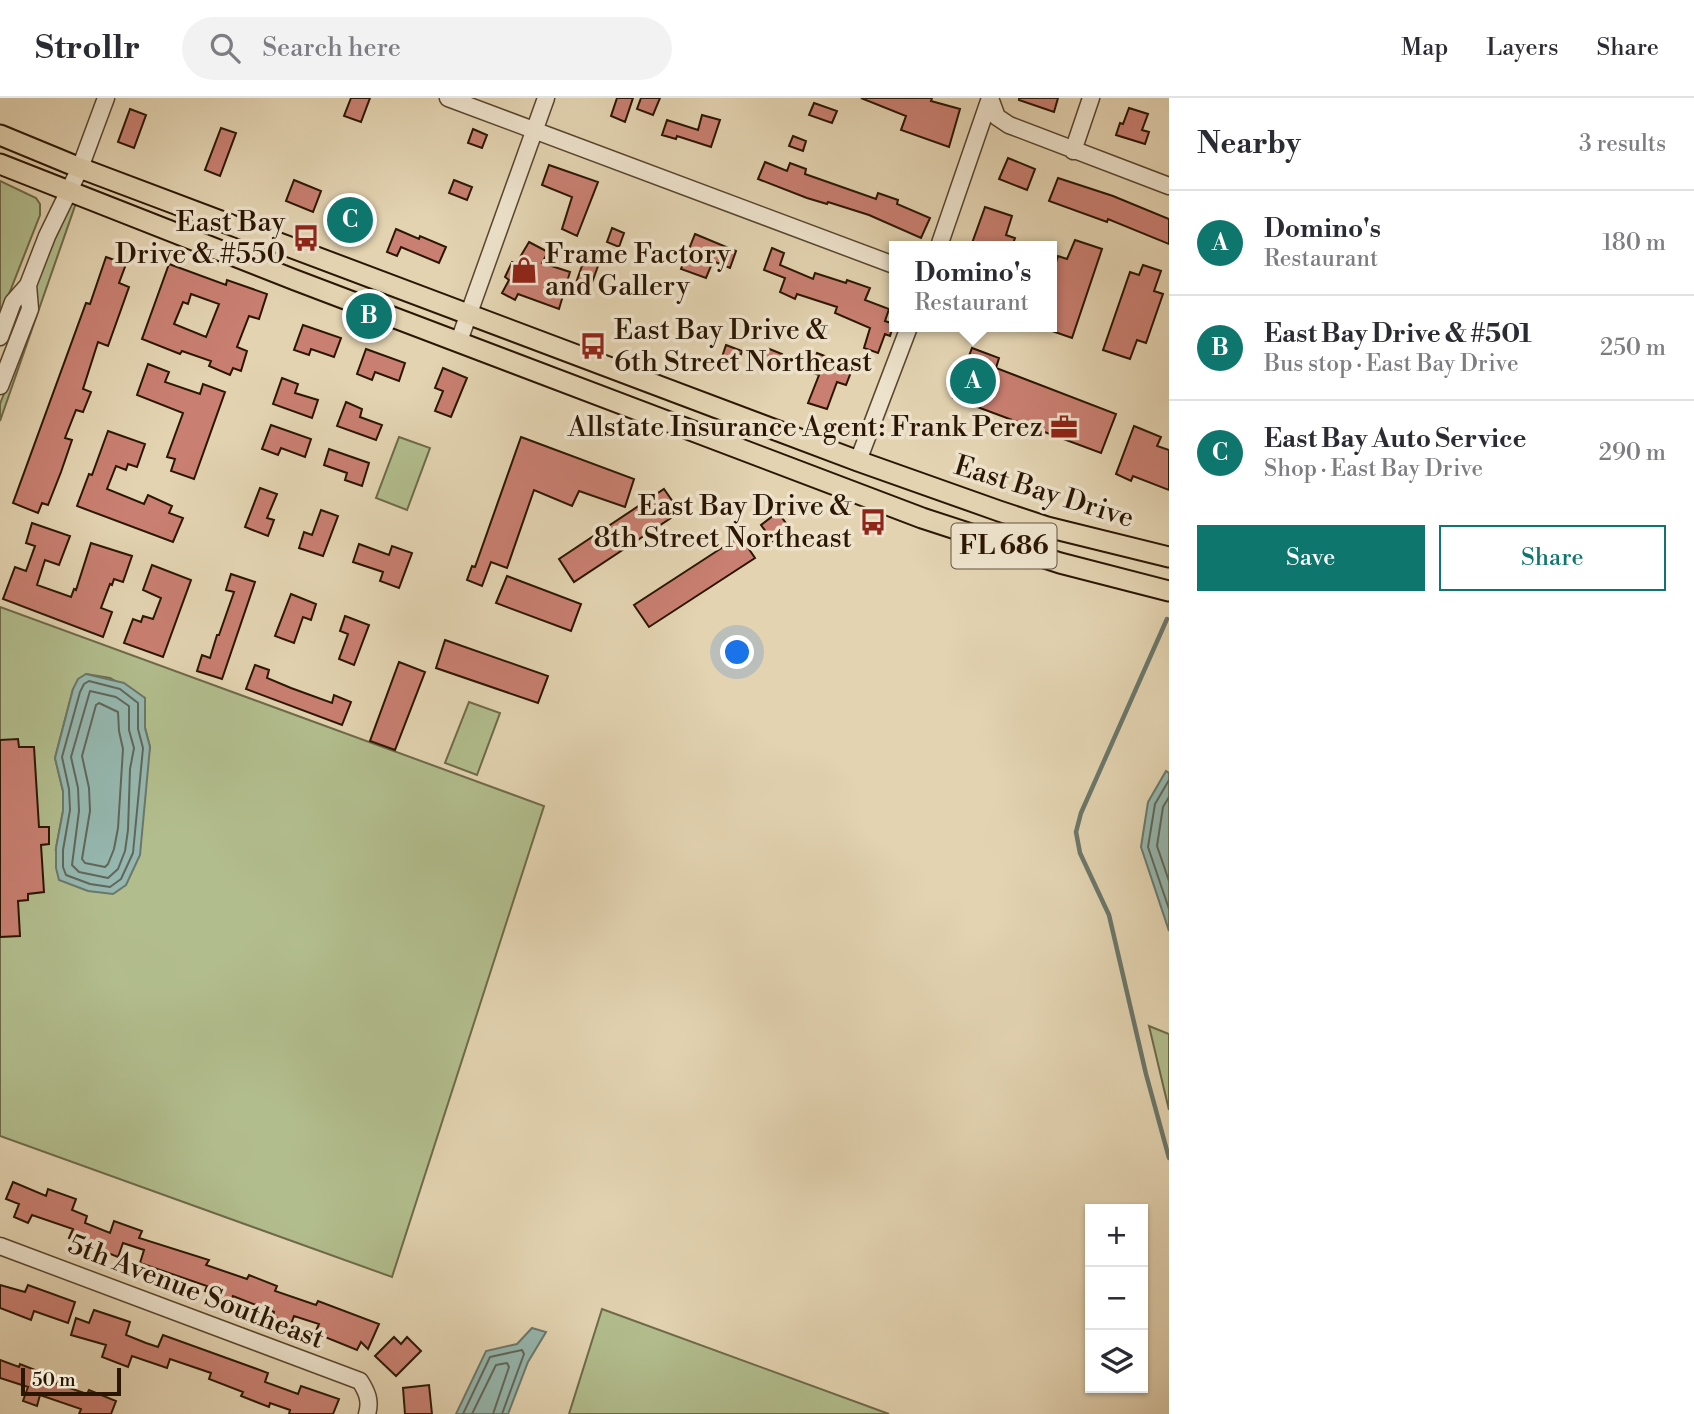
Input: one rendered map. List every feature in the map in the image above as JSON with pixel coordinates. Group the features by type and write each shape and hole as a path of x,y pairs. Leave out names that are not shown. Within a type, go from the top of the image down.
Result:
{"main road":[{"name":"East Bay Drive","path":"0,135 858,461 1048,527 1169,557"},
{"name":"FL 686","path":"0,164 282,275 922,518 1060,563 1169,591"}],"street":[{"path":"0,337 13,302 28,285 80,167 106,98"},
{"path":"448,98 889,263"},
{"path":"459,341 546,98"},
{"path":"990,98 997,117 1009,125 1169,186"},
{"path":"941,241 990,98"},
{"path":"1073,151 1091,98"},
{"path":"0,386 30,309 28,285"},
{"path":"858,461 907,332"},
{"name":"5th Avenue Southeast","path":"0,1246 360,1381 367,1393 367,1414"}],"green space":[{"path":"0,181 36,198 40,204 40,215 0,317"},
{"path":"71,201 76,203 0,421 0,404 36,311 36,283"},
{"path":"399,437 430,448 407,510 376,498"},
{"path":"0,607 544,806 392,1277 0,1136","holes":["86,674 110,678 145,698 145,728 150,747 146,769 56,848 63,811 63,791 55,758 73,689"]},
{"path":"469,702 500,713 477,775 445,763"},
{"path":"1149,1026 1169,1034 1169,1110"},
{"path":"602,1309 889,1414 569,1414"}],"water":[{"path":"86,674 124,683 145,698 145,728 150,747 140,855 126,885 113,894 88,891 59,880 56,868 63,791 55,758 73,689 78,679"},
{"path":"1166,771 1169,773 1169,931 1141,847 1148,802"},
{"path":"532,1328 546,1332 528,1362 508,1414 456,1414 486,1351 517,1344"}],"building":[{"path":"351,98 370,98 361,122 344,116"},
{"path":"617,98 633,98 625,122 611,116"},
{"path":"641,98 660,98 653,115 637,109"},
{"path":"861,98 932,98 931,101 960,109 949,147 901,130 906,116"},
{"path":"1019,98 1058,98 1054,112"},
{"path":"814,103 837,111 832,123 809,115"},
{"path":"1129,108 1148,114 1142,130 1149,132 1145,144 1116,135"},
{"path":"130,109 146,115 134,148 118,142"},
{"path":"702,115 720,120 711,147 677,136 676,139 662,135 667,120 698,130"},
{"path":"221,128 236,133 220,176 205,170"},
{"path":"473,129 487,135 482,148 468,143"},
{"path":"793,136 806,141 803,151 789,146"},
{"path":"1008,158 1035,169 1027,190 999,179"},
{"path":"765,162 787,171 790,163 806,169 805,174 876,199 878,193 898,200 897,204 930,218 921,238 869,215 807,198 758,179"},
{"path":"549,165 598,182 577,236 562,229 572,197 542,185"},
{"path":"1058,178 1113,196 1169,219 1169,244 1108,219 1107,222 1049,201"},
{"path":"294,180 321,191 313,212 286,201"},
{"path":"454,180 472,187 467,200 449,193"},
{"path":"338,206 369,215 363,234 332,225"},
{"path":"985,207 1012,216 1006,235 1015,238 1014,241 973,241"},
{"path":"612,228 624,233 619,247 607,242"},
{"path":"396,229 446,247 439,263 401,247 397,256 387,252"},
{"path":"695,234 736,251 730,268 713,261 706,278 681,269"},
{"path":"1075,240 1102,249 1072,338 1055,332 1057,332 1057,259 1058,256 1067,259"},
{"path":"529,242 548,252 542,263 570,272 559,309 518,294 515,300 502,293 509,280 505,277 512,262 516,264"},
{"path":"772,248 784,253 780,265 813,279 815,273 870,288 865,300 889,309 885,321 889,322 890,336 885,334 878,353 864,348 870,328 835,313 837,307 797,294 795,299 780,292 785,278 764,270"},
{"path":"106,257 126,264 119,283 129,287 108,346 98,342 83,389 91,392 83,412 76,410 65,438 72,440 61,472 48,505 42,503 38,513 13,503 86,303 90,304"},
{"path":"584,260 598,266 590,288 576,283"},
{"path":"169,264 226,285 227,280 267,294 259,319 249,316 237,347 247,351 241,371 233,368 230,375 209,366 211,361 182,351 180,354 142,339","holes":["191,294 219,304 206,337 174,324 183,302 188,304"]},
{"path":"1143,265 1161,271 1154,291 1163,294 1146,343 1137,340 1130,359 1103,350 1130,272 1139,275"},
{"path":"303,325 341,338 334,357 311,349 309,355 294,350"},
{"path":"726,345 742,351 738,363 722,357"},
{"path":"767,348 782,354 775,371 761,365"},
{"path":"972,348 999,358 996,368 1116,414 1101,453 953,398"},
{"path":"366,349 405,363 399,381 375,372 372,380 357,374"},
{"path":"817,353 853,367 846,385 837,382 827,409 808,403 819,375 810,372"},
{"path":"148,364 169,372 165,382 200,394 203,384 225,392 194,479 171,471 175,459 167,457 183,413 137,395"},
{"path":"443,368 467,378 451,417 435,411 443,391 435,388"},
{"path":"282,378 298,384 295,393 318,400 312,418 273,404"},
{"path":"346,402 362,409 360,417 382,425 376,440 337,426"},
{"path":"271,425 311,439 305,457 281,448 278,455 262,449"},
{"path":"1134,426 1161,437 1157,446 1169,450 1169,490 1133,476 1131,481 1116,474"},
{"path":"108,431 145,444 137,467 128,464 126,470 116,466 107,489 144,504 148,495 172,506 169,513 183,518 173,542 77,506"},
{"path":"521,437 634,479 625,507 579,491 572,506 534,490 507,568 491,562 482,586 467,580 472,566 475,567"},
{"path":"329,449 369,463 362,486 345,480 347,473 324,465"},
{"path":"260,488 277,494 267,518 274,520 268,536 245,527"},
{"path":"664,489 680,512 574,582 559,559"},
{"path":"321,510 338,516 323,556 299,548 304,532 312,535"},
{"path":"778,512 790,529 773,541 761,525"},
{"path":"32,523 70,536 59,565 45,560 37,585 71,597 74,589 76,590 91,543 132,556 123,582 114,579 101,608 112,612 103,637 3,599 15,567 26,571 35,546 26,543"},
{"path":"740,536 755,558 649,627 634,605"},
{"path":"359,544 389,555 392,546 412,553 399,588 380,581 383,572 353,562"},
{"path":"152,565 191,580 163,657 124,643 133,619 141,622 143,616 153,619 161,598 143,590"},
{"path":"231,574 255,582 222,679 197,671 202,655 210,658 219,635 234,592 226,590"},
{"path":"507,576 581,604 571,631 496,603"},
{"path":"291,594 316,604 311,620 303,617 294,643 275,636"},
{"path":"345,616 369,625 354,665 339,659 348,634 340,631"},
{"path":"445,640 548,676 538,703 436,668"},
{"path":"399,662 425,672 395,750 370,741"},
{"path":"255,665 269,670 267,678 291,688 332,703 334,695 351,702 342,725 246,689"},
{"path":"18,739 19,747 34,747 39,827 49,827 49,844 41,845 44,892 28,894 28,900 18,901 20,936 0,937 0,740"},
{"path":"13,1182 46,1196 48,1189 76,1199 72,1210 87,1216 85,1223 110,1233 114,1221 142,1231 139,1238 209,1260 206,1265 247,1279 249,1275 277,1286 275,1291 316,1305 318,1301 379,1324 368,1349 361,1342 357,1350 315,1333 319,1324 294,1316 291,1324 273,1317 274,1312 233,1296 231,1301 205,1291 207,1286 140,1263 144,1250 123,1243 118,1257 69,1238 73,1229 32,1215 28,1223 14,1217 19,1204 6,1199"},
{"path":"0,1285 25,1292 28,1285 75,1302 68,1323 34,1311 31,1320 0,1308"},
{"path":"94,1310 130,1322 126,1335 146,1343 158,1347 163,1335 268,1373 265,1382 298,1394 301,1386 339,1399 333,1414 289,1414 290,1410 270,1403 269,1407 241,1396 243,1392 209,1379 211,1373 170,1359 167,1368 132,1356 128,1367 102,1357 106,1345 71,1335 76,1318 89,1323"},
{"path":"394,1337 401,1344 407,1337 421,1351 396,1376 375,1356"},
{"path":"0,1360 19,1367 20,1364 48,1375 46,1380 87,1394 89,1390 116,1401 111,1414 79,1414 81,1409 40,1395 37,1406 23,1401 28,1387 0,1378"},
{"path":"429,1385 432,1414 405,1414 403,1388"}],"waterway":[{"path":"1167,619 1081,813 1076,832 1080,853 1109,915 1146,1074 1169,1158"}],"place":[{"name":"East Bay Auto Service","path":"350,220"},
{"name":"East Bay Drive & #550","path":"306,238"},
{"name":"Frame Factory and Gallery","path":"524,270"},
{"name":"East Bay Drive & #501","path":"369,316"},
{"name":"East Bay Drive & 6th Street Northeast","path":"593,346"},
{"name":"Domino's","path":"973,381"},
{"name":"Allstate Insurance Agent: Frank Perez","path":"1064,427"},
{"name":"East Bay Drive & 8th Street Northeast","path":"873,522"}]}
